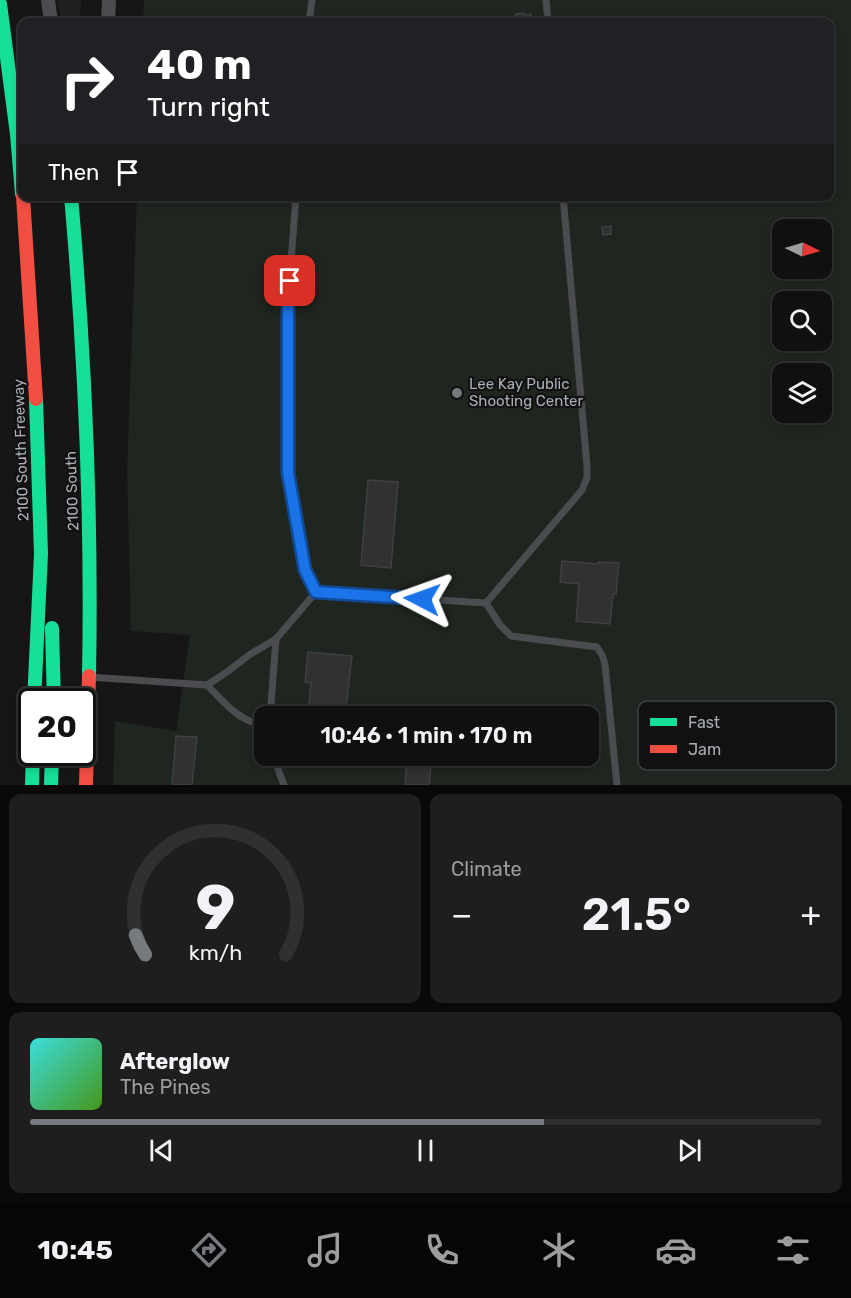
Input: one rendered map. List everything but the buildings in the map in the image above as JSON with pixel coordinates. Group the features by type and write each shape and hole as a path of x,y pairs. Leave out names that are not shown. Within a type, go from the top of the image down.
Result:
{"main road":[{"name":"2100 South Freeway","path":"0,4 18,144"},
{"name":"2100 South Freeway","path":"23,201 38,423 41,554 35,688"},
{"name":"2100 South","path":"71,201 82,334 90,532 86,785"},
{"path":"41,554 52,625 54,688"},
{"path":"32,785 33,766"},
{"path":"51,785 52,766"}],"street":[{"path":"48,0 50,18"},
{"path":"108,18 110,0"}],"lane":[{"path":"310,18 312,0"},
{"path":"546,0 548,18"},
{"path":"296,201 288,302 288,473 305,570 316,592"},
{"path":"486,603 582,490 586,478 587,466 563,201"},
{"path":"316,592 486,603"},
{"path":"89,677 207,685 276,639 316,592"},
{"path":"486,603 500,625 511,636 597,647 605,664 617,785"},
{"path":"271,706 276,639"},
{"path":"207,685 233,712 254,724"},
{"path":"277,766 284,785"}],"shaded area":[{"path":"58,0 81,0 80,18 60,18"},
{"name":"Lee Kay Public Shooting Center","path":"144,0 851,0 851,785 113,785 115,721 176,731 190,635 131,631 127,469 137,201 834,201 834,18 143,18"}],"traffic: fast":[{"path":"0,4 18,146"},
{"path":"71,201 86,436 89,676"},
{"path":"35,688 41,554 36,399"},
{"path":"52,628 54,688"},
{"path":"32,785 33,766"},
{"path":"51,785 52,766"}],"traffic: jam":[{"path":"23,201 36,399"},
{"path":"86,785 89,676"}],"place":[{"name":"Lee Kay Public Shooting Center","path":"457,393"}],"route":[{"path":"290,281 288,473 305,570 316,592 422,599"}]}
